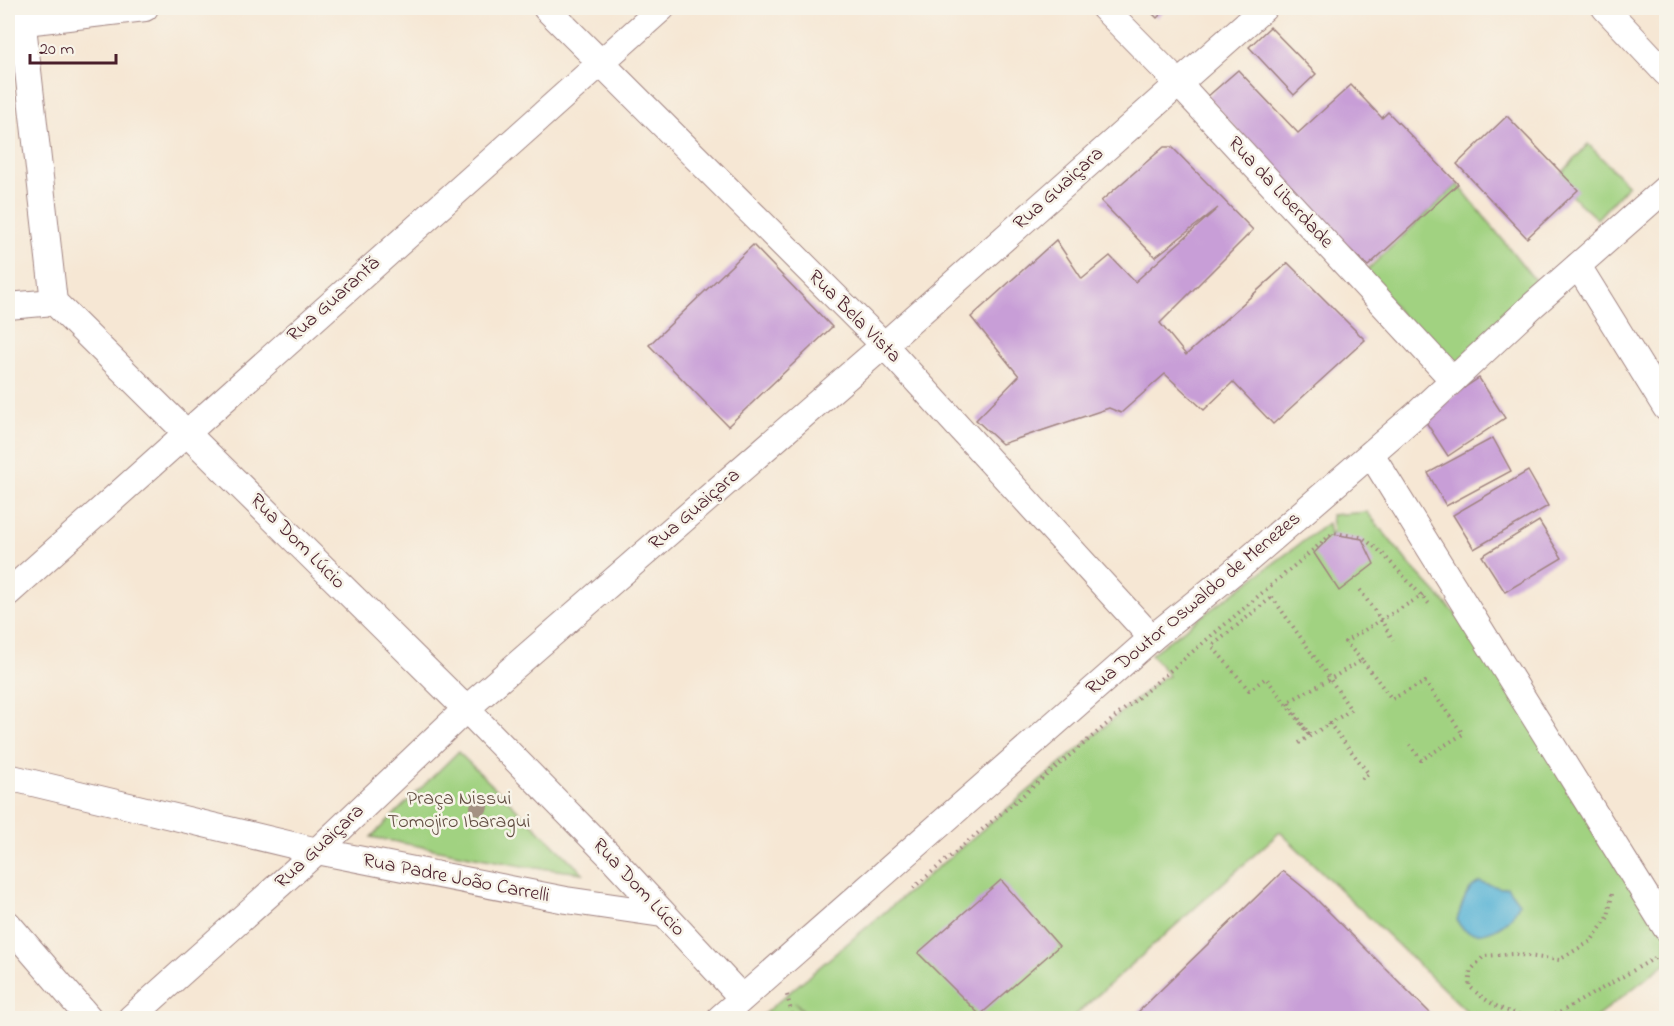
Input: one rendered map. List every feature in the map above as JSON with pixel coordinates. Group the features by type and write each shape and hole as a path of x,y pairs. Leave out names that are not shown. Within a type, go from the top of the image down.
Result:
{"street":[{"path":"8,306 54,302 17,18 144,8"},
{"name":"Rua Bela Vista","path":"546,8 598,63 884,345 1152,638"},
{"name":"Rua Guarantã","path":"8,593 662,8"},
{"name":"Rua da Liberdade","path":"1104,8 1178,83 1454,380"},
{"name":"Rua Guaiçara","path":"131,1018 317,851 466,709 884,345 1264,8"},
{"path":"1605,8 1666,73"},
{"name":"Rua Doutor Oswaldo de Menezes","path":"720,1018 1152,638 1242,565 1371,454 1666,188"},
{"path":"1578,266 1666,408"},
{"name":"Rua Dom Lúcio","path":"54,302 466,709 614,860 742,998"},
{"path":"1371,454 1666,928"},
{"name":"Rua Padre João Carrelli","path":"8,777 317,851 556,898 662,914"},
{"path":"8,924 89,1018"}],"path":[{"path":"909,891 1333,533 1362,537 1382,553 1437,613"},
{"path":"1408,742 1421,760 1463,734 1425,682 1392,699 1345,642 1450,580"},
{"path":"1360,590 1393,640"},
{"path":"1299,743 1351,710 1272,597 1212,646 1249,690 1266,678 1310,736"},
{"path":"1310,736 1288,702 1362,660"},
{"path":"1329,723 1369,774 1358,781"},
{"path":"1614,882 1608,917 1591,941 1559,960 1513,954 1484,956 1471,970 1469,986 1482,998 1502,1010 1519,1016 1542,1017 1559,1013 1655,958 1666,957"},
{"path":"780,1000 796,987"},
{"path":"787,994 792,1018"}],"green space":[{"path":"1588,144 1628,185 1597,219 1555,181"},
{"path":"1458,184 1546,294 1453,380 1366,271"},
{"path":"1367,512 1411,566 1495,656 1666,933 1666,963 1595,1018 1474,1018 1280,832 1072,1018 811,1018 795,1002 808,1018 759,1018 1162,678 1169,676 1151,654 1328,523 1330,535 1333,532 1331,515"},
{"name":"Praça Nissui Tomojiro Ibaragui","path":"458,752 583,873 522,866 371,837"}],"water":[{"path":"1480,882 1501,888 1507,887 1519,903 1514,912 1499,927 1479,933 1462,928 1457,920 1467,893"}],"building":[{"path":"1147,8 1167,8 1157,18"},
{"path":"1270,27 1316,74 1294,95 1249,47"},
{"path":"1238,70 1298,133 1351,85 1382,118 1388,112 1458,184 1368,266 1325,226 1207,97"},
{"path":"1507,116 1578,190 1527,238 1457,164"},
{"path":"1164,147 1172,147 1253,230 1160,323 1186,355 1288,263 1365,340 1273,424 1233,382 1204,410 1165,374 1121,413 1109,408 1002,444 976,420 1019,376 971,317 1056,240 1082,279 1110,256 1135,282 1218,208 1155,257 1101,201"},
{"path":"753,245 832,327 728,426 649,345"},
{"path":"1479,378 1505,418 1448,456 1422,416"},
{"path":"1493,438 1511,471 1446,506 1428,473"},
{"path":"1528,471 1548,506 1474,549 1453,515"},
{"path":"1539,521 1562,558 1505,592 1482,556"},
{"path":"1333,534 1362,539 1374,564 1339,591 1314,553"},
{"path":"1283,871 1309,892 1435,1018 1132,1018"},
{"path":"1001,880 1059,946 980,1015 918,953"}]}
